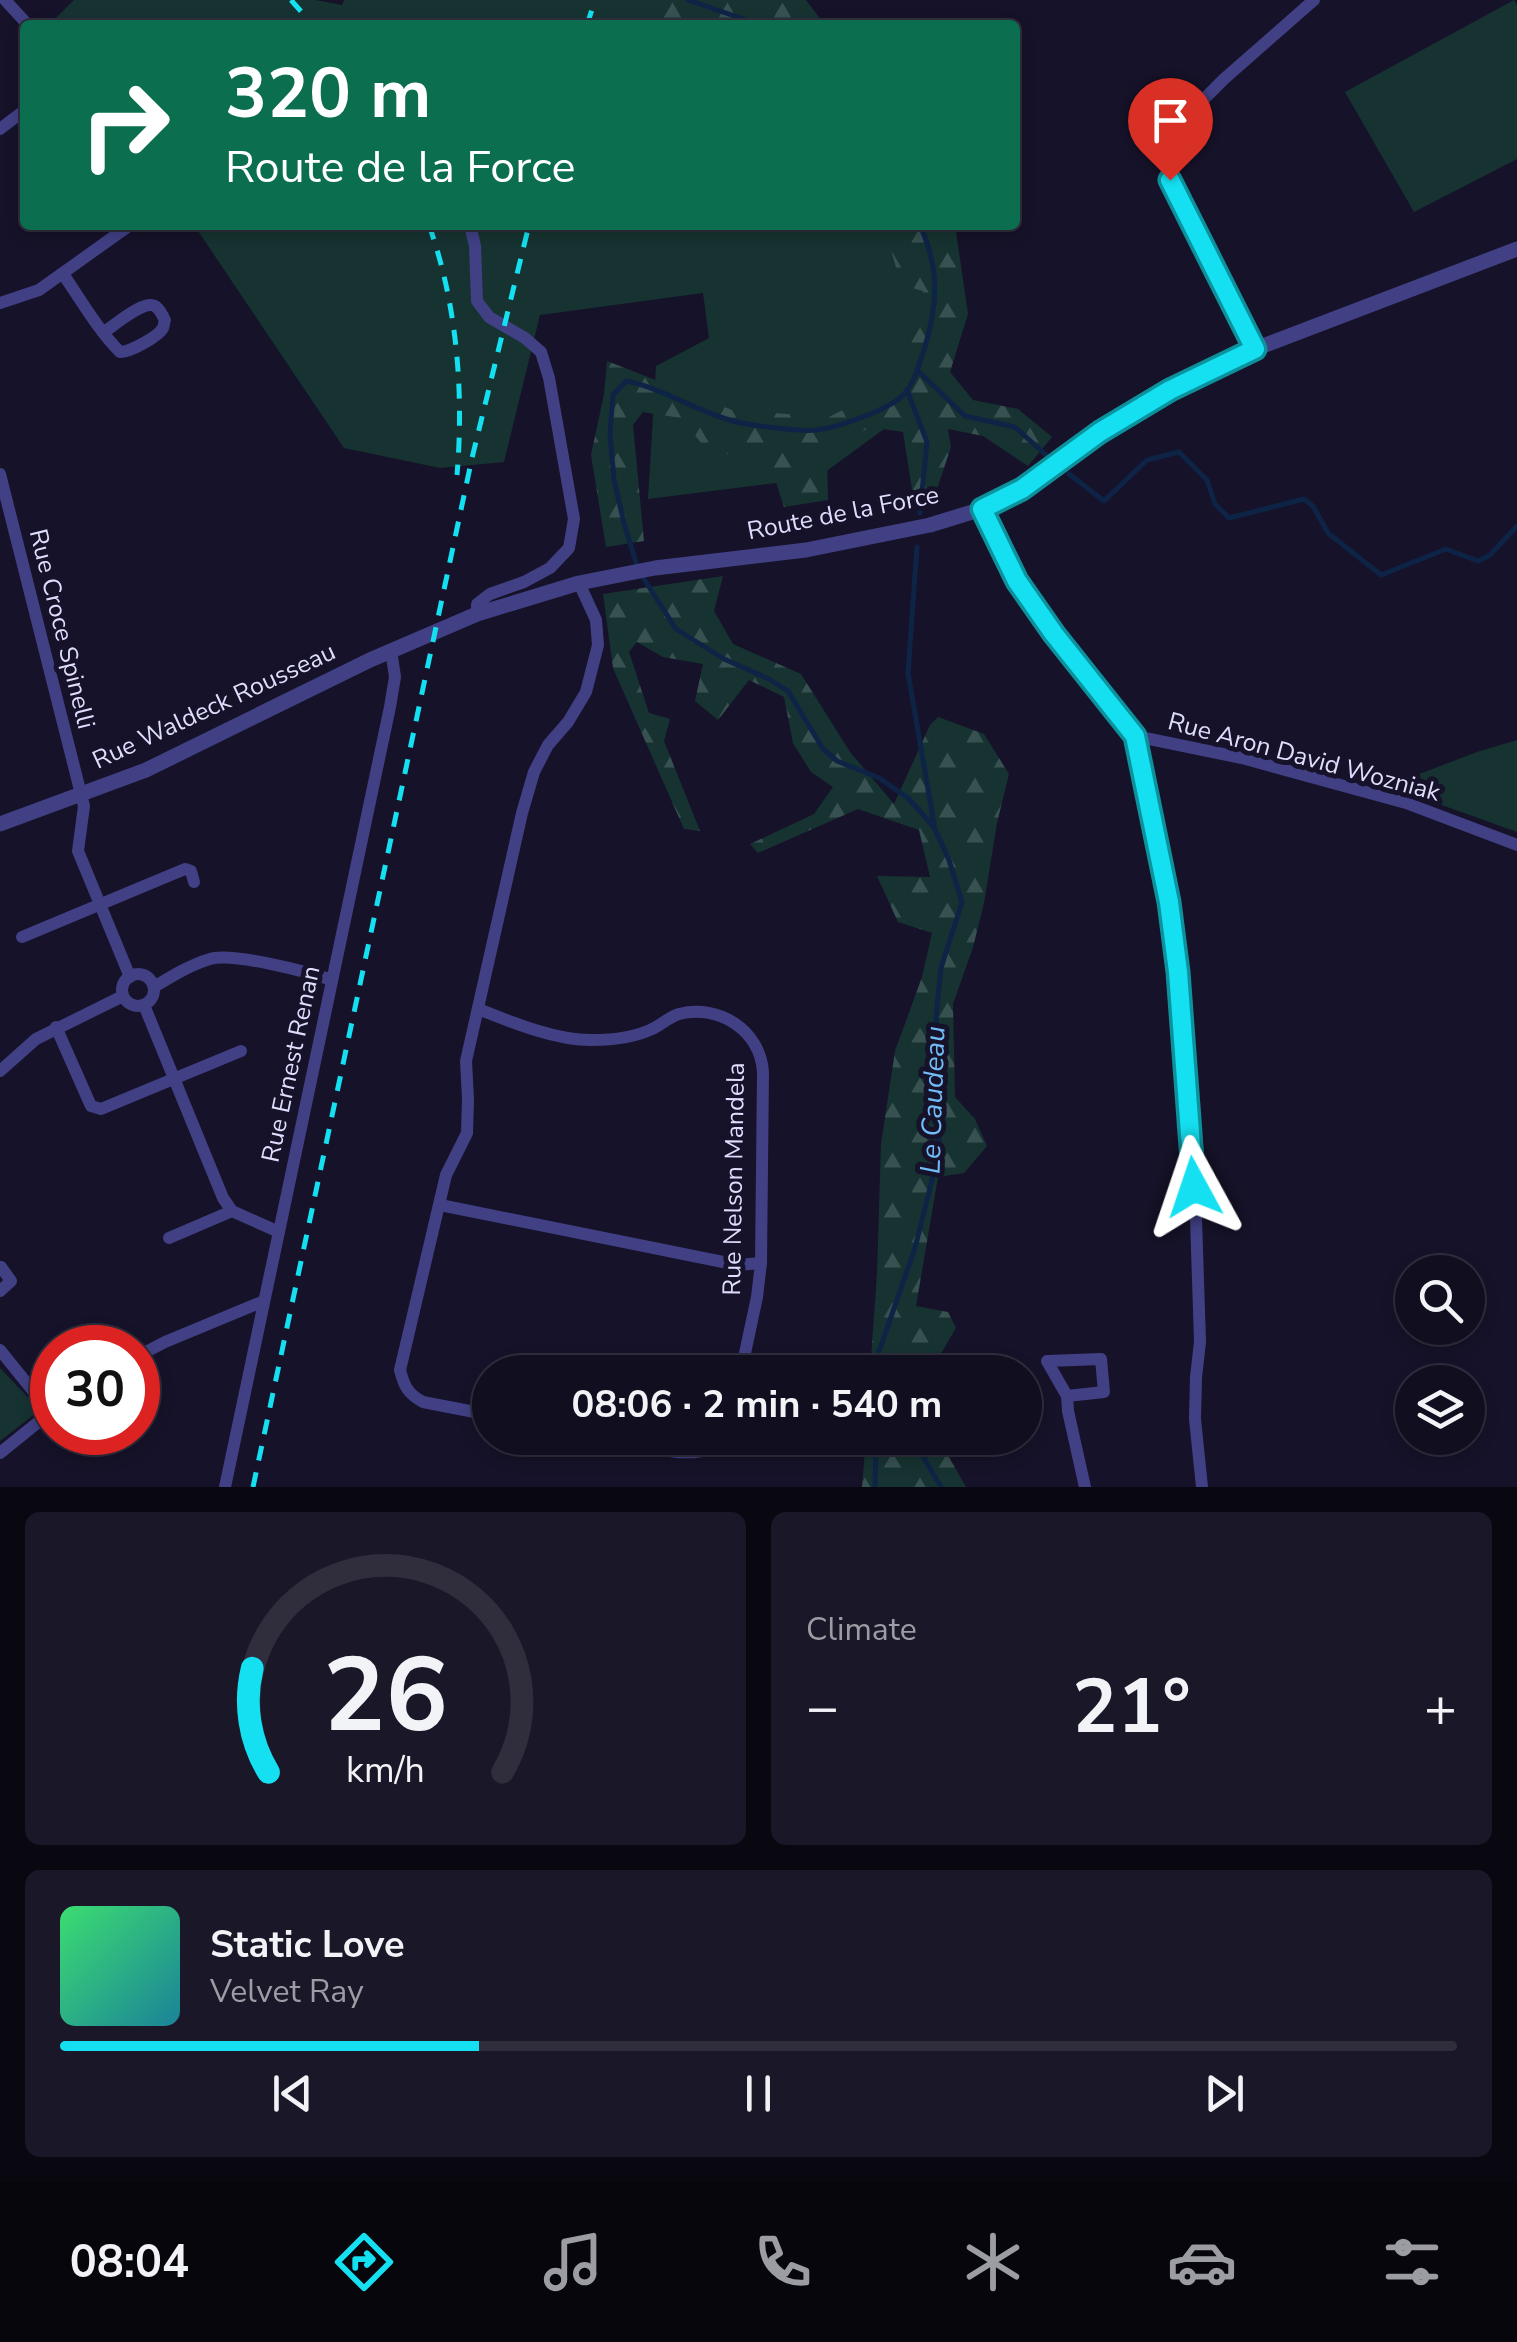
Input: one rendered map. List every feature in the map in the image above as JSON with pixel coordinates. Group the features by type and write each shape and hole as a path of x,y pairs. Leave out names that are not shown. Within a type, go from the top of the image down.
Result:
{"street":[{"path":"6,0 24,20"},
{"path":"1255,349 1170,180 1166,162 1168,143 1183,120 1224,79 1314,0"},
{"path":"0,129 20,114"},
{"path":"0,303 39,290 123,230"},
{"path":"471,230 477,301 489,318 541,352 574,519 569,548 550,568 490,594 477,604 477,614"},
{"name":"Route de la Force","path":"477,614 624,574 806,550 930,526 982,509 1022,489 1100,432 1170,390 1255,349 1517,249"},
{"path":"63,274 104,332 120,352 128,352 163,328 165,320 158,308 150,304 104,332"},
{"name":"Rue Croce Spinelli","path":"0,474 84,806 78,851 130,977"},
{"path":"982,509 1017,581 1135,736 1166,885 1178,972 1196,1219 1200,1342 1195,1419 1202,1487"},
{"path":"472,1411 414,1397 405,1388 400,1370 446,1175 467,1133 466,1061 534,772 586,692 598,645 596,620 578,584"},
{"name":"Rue Waldeck Rousseau","path":"0,824 146,770 391,650 477,614"},
{"name":"Rue Ernest Renan","path":"225,1487 390,707 395,677 391,650"},
{"name":"Rue Aron David Wozniak","path":"1135,736 1242,758 1406,803 1517,845"},
{"path":"22,937 185,869 191,871 194,882"},
{"path":"154,987 181,970 212,958 234,956 332,980"},
{"path":"140,974 149,978 154,987 151,1000 144,1005 130,1004 123,996 130,977 140,974"},
{"path":"0,1071 36,1039 123,996"},
{"path":"144,1005 223,1198 232,1211 279,1232"},
{"name":"Rue Nelson Mandela","path":"478,1008 516,1024 586,1040 618,1039 648,1031 676,1015 705,1011 725,1018 751,1038 762,1057 761,1264 745,1355"},
{"path":"56,1027 91,1106 101,1109 241,1051"},
{"path":"440,1206 738,1265 761,1264"},
{"path":"169,1238 232,1211"},
{"path":"0,1292 11,1282 1,1267"},
{"path":"160,1345 264,1300"},
{"path":"0,1350 30,1386"},
{"path":"1067,1396 1104,1392 1101,1359 1046,1361 1067,1396 1085,1487"},
{"path":"0,1453 30,1428"}],"green space":[{"path":"74,0 315,0 342,5 344,0 806,0 821,20 57,20"},
{"path":"620,0 787,0 803,20 664,20 618,4"},
{"path":"1514,0 1517,159 1414,212 1345,92"},
{"path":"197,230 940,230 943,386 817,478 648,499 656,366 709,338 703,293 540,315 504,462 440,468 344,448"},
{"path":"885,230 956,230 968,314 950,372 973,400 1018,409 1052,437 1028,466 983,436 948,429 951,447 933,501 914,502 903,432 870,427 827,452 828,500 784,507 767,454 710,454 681,418 643,412 633,425 644,541 606,547 591,455 607,361 732,410 829,417 894,384 909,349 923,291 901,285"},
{"path":"723,576 714,611 733,644 801,674 850,752 894,804 930,725 938,717 984,734 1009,774 984,903 953,1004 955,1097 975,1119 987,1146 964,1173 938,1177 916,1306 948,1312 956,1328 940,1355 871,1355 881,1144 895,1051 922,977 932,933 898,922 877,876 930,877 919,830 858,809 758,853 750,844 814,814 833,787 811,772 793,743 784,697 749,680 718,720 695,701 703,664 663,657 637,642 629,652 649,713 670,719 664,741 700,831 684,829 613,668 603,594"},
{"path":"1517,740 1517,832 1411,794 1414,776"},
{"path":"0,1368 30,1400 30,1418 0,1441"},
{"path":"865,1455 948,1455 966,1487 862,1487"}],"waterway":[{"name":"Le Caudeau","path":"688,0 746,20"},
{"name":"Le Caudeau","path":"637,566 614,480 610,433 613,395 626,381 733,421 809,430 848,422 893,403 915,376 932,317 934,272 922,230"},
{"path":"917,370 965,416 1015,427 1046,455"},
{"name":"Le Caudeau","path":"907,390 927,442 920,513"},
{"path":"1069,474 1104,501 1147,460 1179,452 1207,480 1215,504 1229,518 1304,499 1313,506 1328,533 1381,575 1446,549 1478,561 1490,555 1517,526"},
{"name":"Le Caudeau","path":"917,547 908,673 934,824"},
{"name":"Le Caudeau","path":"642,576 676,629 788,691 823,749 837,761 879,778 908,798 934,827 962,902 941,968 936,1017 941,1116 937,1160 915,1248 878,1355"},
{"name":"Le Caudeau","path":"875,1487 876,1455"},
{"name":"Le Caudeau","path":"922,1455 941,1487"}],"railway":[{"path":"291,0 309,20"},
{"path":"589,20 595,0"},
{"path":"431,230 446,286 456,348 460,412 457,475"},
{"path":"253,1487 472,458 528,230"}],"route":[{"path":"1170,180 1255,349 1170,390 1100,432 1022,489 982,509 1017,581 1135,736 1169,902 1194,1187"}]}
